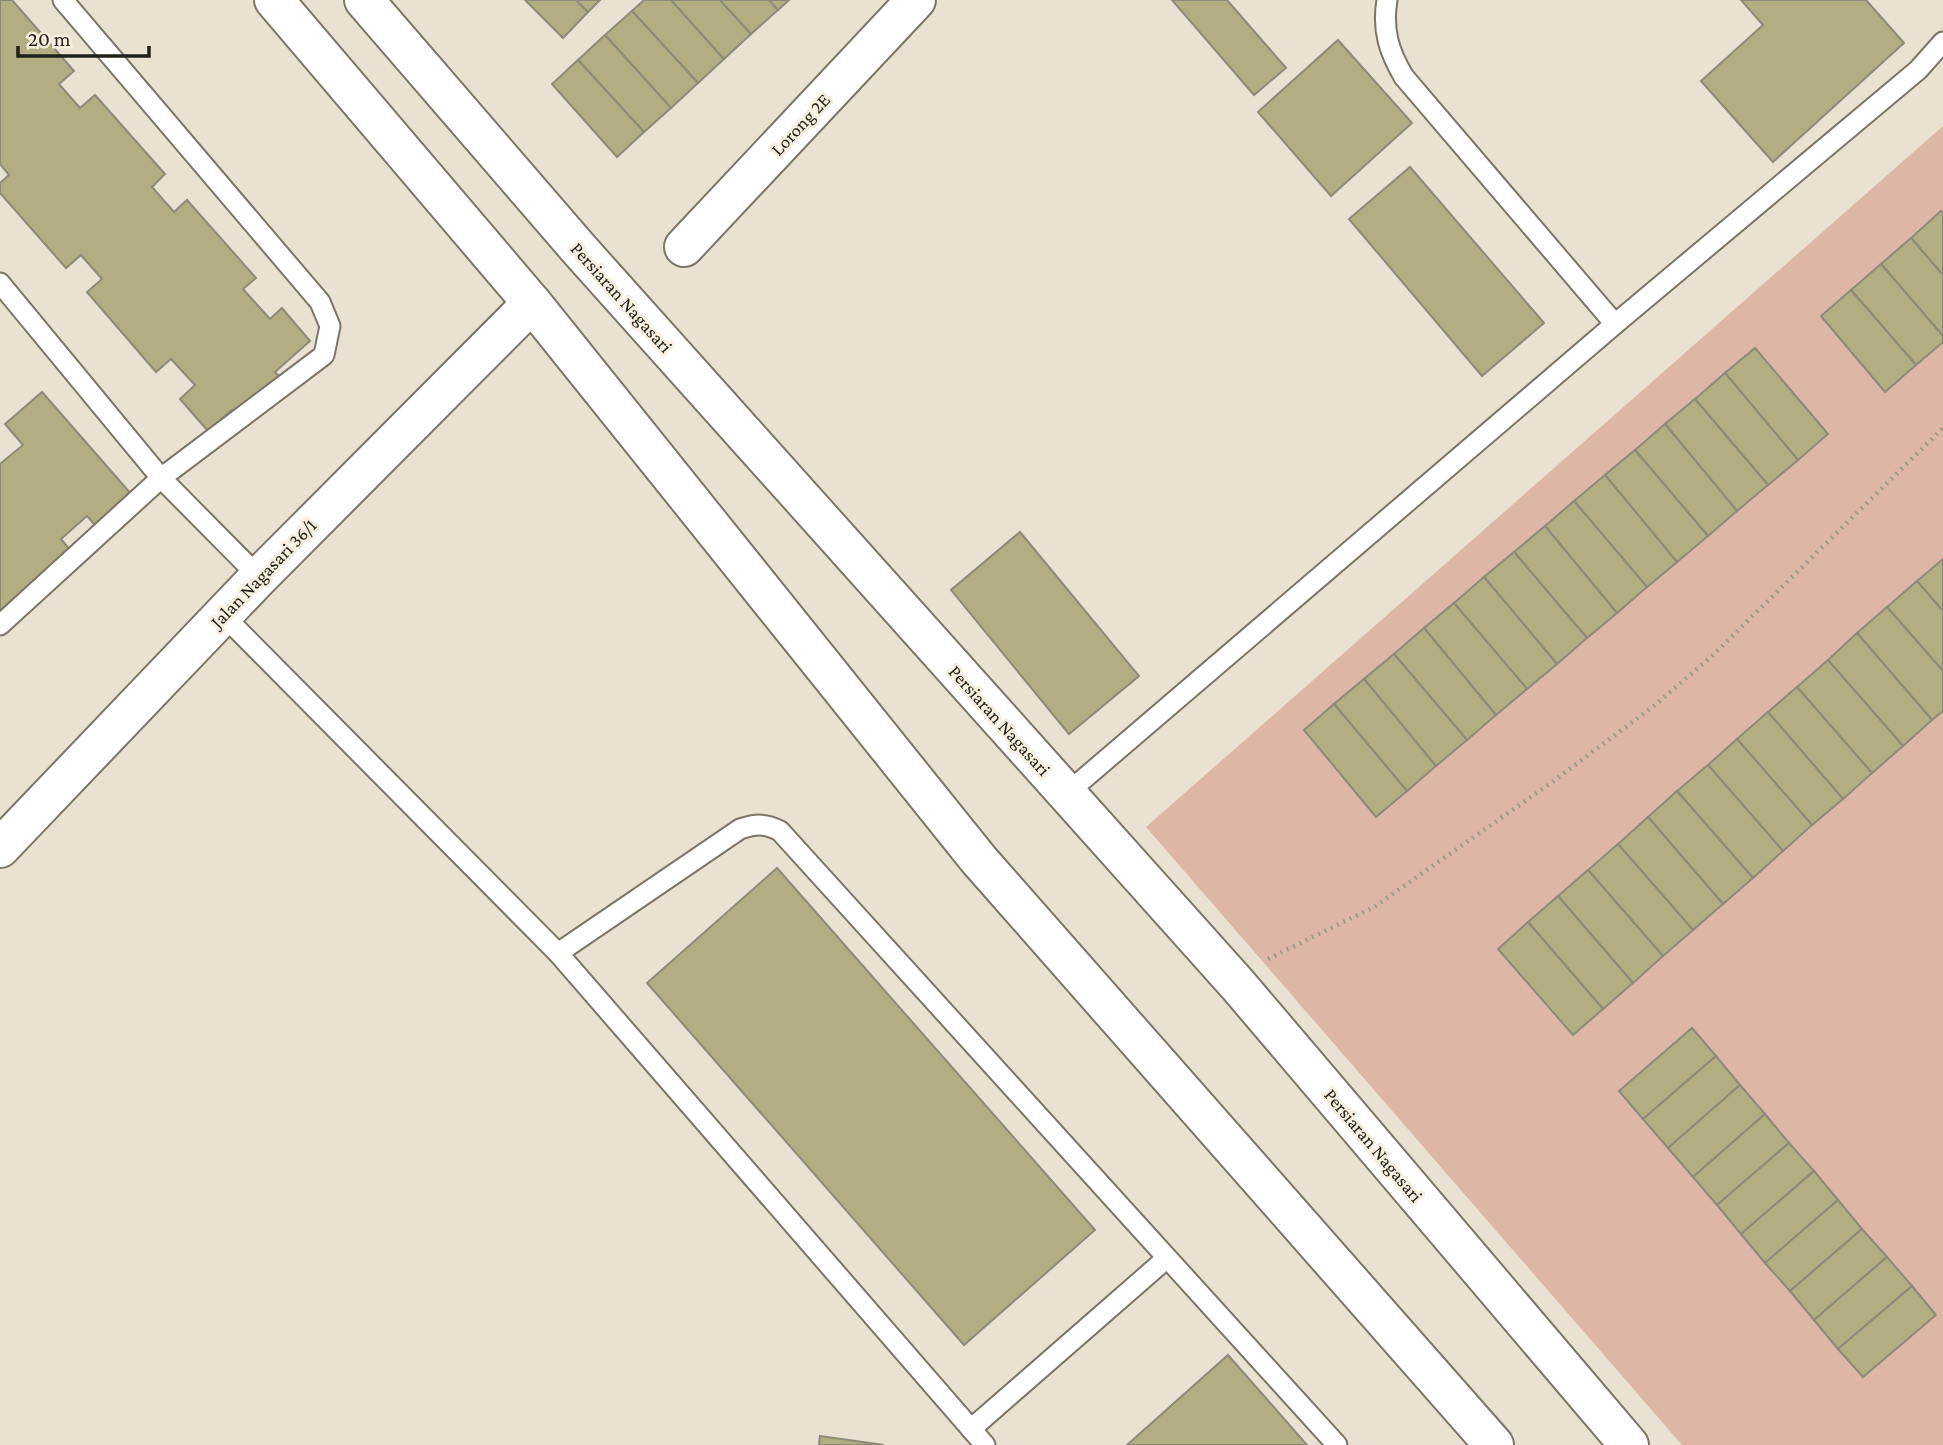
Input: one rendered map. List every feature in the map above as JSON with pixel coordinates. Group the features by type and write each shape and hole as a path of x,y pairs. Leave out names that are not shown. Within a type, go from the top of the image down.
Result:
{"street":[{"path":"274,0 532,303 979,860 1494,1445"},
{"name":"Persiaran Nagasari","path":"364,0 578,248 1238,985 1629,1445"},
{"name":"Lorong 2E","path":"684,247 916,0"},
{"name":"Jalan Nagasari 36/1","path":"0,848 222,614 532,303"}],"lane":[{"path":"0,625 161,478 324,355 330,326 320,302 63,0"},
{"path":"1387,0 1385,14 1388,42 1404,77 1615,324"},
{"path":"1066,794 1615,324 1918,70 1943,42"},
{"path":"0,283 161,478 259,577"},
{"path":"222,614 558,953 985,1445"},
{"path":"558,953 720,840 755,824 769,825 780,831 1336,1445"},
{"path":"971,1429 1167,1258"}],"path":[{"path":"1238,985 1271,957 1374,907 1551,783 1655,705 1711,657 1943,428"}],"shaded area":[{"path":"1943,126 1943,1445 1682,1445 1146,827"}],"building":[{"path":"0,0 12,0 74,71 59,84 80,108 95,95 165,174 152,187 174,212 187,200 256,278 243,289 270,319 282,308 310,341 275,372 282,379 239,418 232,410 208,431 180,399 195,385 171,359 156,372 87,292 102,279 81,255 66,268 0,193 0,183 9,175 0,164"},
{"path":"525,0 576,0 588,12 563,38"},
{"path":"576,0 600,0 588,12"},
{"path":"644,0 671,0 724,59 698,83 632,11"},
{"path":"671,0 720,0 751,34 724,59"},
{"path":"720,0 769,0 778,10 751,34"},
{"path":"769,0 789,0 778,10"},
{"path":"1172,0 1227,0 1286,68 1254,95"},
{"path":"1741,0 1866,0 1904,43 1773,162 1701,81 1763,25"},
{"path":"632,11 698,83 671,108 605,35"},
{"path":"605,35 671,108 644,132 578,60"},
{"path":"1338,40 1412,123 1331,196 1258,112"},
{"path":"578,60 644,132 617,157 552,84"},
{"path":"1410,167 1544,323 1482,376 1349,219"},
{"path":"1941,211 1943,213 1943,275 1911,238"},
{"path":"1911,238 1943,275 1943,336 1881,264"},
{"path":"1881,264 1943,336 1943,342 1916,365 1851,290"},
{"path":"1851,290 1916,365 1885,392 1821,316"},
{"path":"1755,348 1828,434 1798,460 1725,373"},
{"path":"1725,373 1798,460 1768,485 1695,399"},
{"path":"42,392 132,495 96,526 87,516 61,539 70,550 0,612 0,464 23,445 5,424"},
{"path":"1695,399 1768,485 1737,511 1665,424"},
{"path":"1665,424 1737,511 1708,536 1635,450"},
{"path":"1635,450 1708,536 1677,562 1605,475"},
{"path":"1605,475 1677,562 1647,587 1574,501"},
{"path":"1574,501 1647,587 1617,613 1545,526"},
{"path":"1545,526 1617,613 1587,638 1514,552"},
{"path":"1020,532 1139,676 1069,734 951,590"},
{"path":"1514,552 1587,638 1557,664 1484,577"},
{"path":"1943,559 1943,611 1917,581"},
{"path":"1484,577 1557,664 1527,689 1454,603"},
{"path":"1917,581 1943,611 1943,671 1887,607"},
{"path":"1454,603 1527,689 1496,715 1424,628"},
{"path":"1887,607 1943,671 1943,711 1932,720 1857,633"},
{"path":"1424,628 1496,715 1467,740 1394,654"},
{"path":"1857,633 1932,720 1903,746 1828,660"},
{"path":"1394,654 1467,740 1436,766 1364,679"},
{"path":"1828,660 1903,746 1872,773 1797,687"},
{"path":"1364,679 1436,766 1407,791 1334,704"},
{"path":"1797,687 1872,773 1843,799 1768,712"},
{"path":"1334,704 1407,791 1376,817 1304,730"},
{"path":"1768,712 1843,799 1812,825 1737,739"},
{"path":"1737,739 1812,825 1783,851 1708,765"},
{"path":"1708,765 1783,851 1753,878 1677,791"},
{"path":"1677,791 1753,878 1723,904 1648,817"},
{"path":"1648,817 1723,904 1693,930 1618,844"},
{"path":"1618,844 1693,930 1663,956 1588,870"},
{"path":"777,868 1095,1230 964,1345 647,983"},
{"path":"1588,870 1663,956 1633,983 1558,896"},
{"path":"1558,896 1633,983 1603,1009 1528,922"},
{"path":"1528,922 1603,1009 1573,1035 1498,949"},
{"path":"1692,1028 1716,1056 1643,1119 1619,1091"},
{"path":"1716,1056 1740,1085 1668,1148 1643,1119"},
{"path":"1740,1085 1765,1114 1693,1177 1668,1148"},
{"path":"1765,1114 1789,1143 1717,1205 1693,1177"},
{"path":"1789,1143 1814,1171 1741,1234 1717,1205"},
{"path":"1814,1171 1838,1200 1765,1263 1741,1234"},
{"path":"1838,1200 1862,1229 1790,1291 1765,1263"},
{"path":"1862,1229 1887,1257 1814,1320 1790,1291"},
{"path":"1887,1257 1912,1286 1838,1349 1814,1320"},
{"path":"1912,1286 1936,1315 1863,1377 1838,1349"},
{"path":"1228,1355 1307,1445 1127,1445"},
{"path":"820,1436 884,1445 819,1445"}]}
